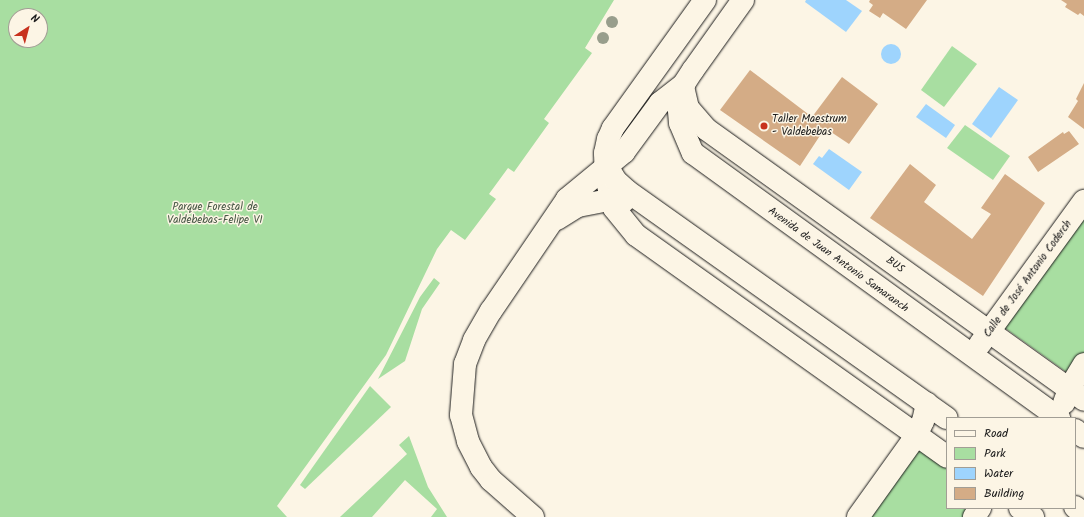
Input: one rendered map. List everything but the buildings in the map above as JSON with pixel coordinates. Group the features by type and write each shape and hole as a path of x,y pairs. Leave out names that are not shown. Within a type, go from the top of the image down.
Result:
{"street":[{"path":"705,0 614,128 606,148 606,178 611,200 620,218 636,235 946,456"},
{"path":"533,517 491,480 481,467 468,441 460,415 465,364 474,340 491,311 572,194 624,152 660,103 688,77 743,0"},
{"name":"BUS","path":"688,77 684,100 693,116 706,130 1076,395"},
{"name":"Avenida de Juan Antonio Samaranch","path":"688,77 678,100 680,123 688,145 696,157 1058,417"},
{"path":"607,166 616,180 647,205 947,417"},
{"path":"552,224 562,215 578,206 611,200 628,201 647,205"},
{"name":"Calle de José Antonio Coderch","path":"966,352 983,342 1084,201"},
{"path":"1064,417 1065,402 1076,395 1084,364"},
{"path":"858,517 916,436 923,421 927,403"},
{"path":"1076,431 1084,437"},
{"path":"1076,508 1084,514"},
{"path":"1021,509 1032,517"}],"green space":[{"name":"Parque Forestal de Valdebebas-Felipe VI","path":"0,0 614,0 585,48 592,53 544,119 549,123 514,172 508,168 489,194 496,199 465,240 451,230 437,249 386,355 277,506 287,517 0,517"},
{"path":"952,46 977,64 944,107 921,90"},
{"path":"965,125 1010,156 993,180 947,148"},
{"path":"1084,212 1084,353 1069,374 1002,326"},
{"path":"434,278 440,283 422,309 405,361 378,379 420,297"},
{"path":"370,386 391,407 305,489 300,485"},
{"path":"409,436 428,487 447,517 431,517 437,509 405,480 372,517 340,517 407,454 399,445"},
{"path":"919,448 946,467 946,509 975,509 970,517 869,517"}],"water":[{"path":"806,0 846,0 862,11 846,32 805,2"},
{"path":"891,44 898,47 901,54 898,61 891,64 884,61 881,54 884,47"},
{"path":"999,87 1018,100 991,138 972,124"},
{"path":"926,104 955,125 946,138 916,117"},
{"path":"829,149 862,172 849,190 813,164 819,156 822,158"}],"place":[{"name":"Taller Maestrum - Valdebebas","path":"764,126"}]}
